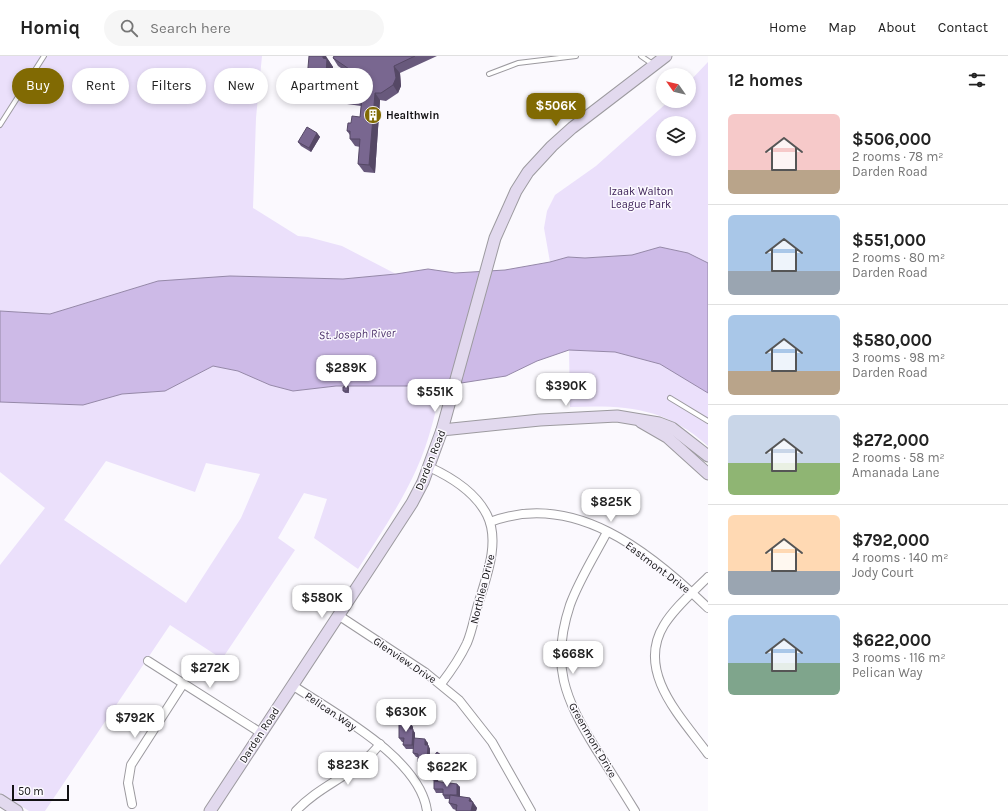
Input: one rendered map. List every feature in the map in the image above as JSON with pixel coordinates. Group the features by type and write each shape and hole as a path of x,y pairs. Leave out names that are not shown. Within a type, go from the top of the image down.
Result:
{"street":[{"name":"Darden Road","path":"210,811 412,503 429,467 442,430 451,402 495,238 516,191 538,160 572,128 666,56"},
{"path":"442,430 599,416 635,419 659,423 672,428 708,456"},
{"path":"635,419 667,437 707,470"},
{"name":"Northlea Drive","path":"429,467 445,475 468,492 481,505 490,522 491,532 491,556 474,625 460,657 441,684"},
{"name":"Eastmont Drive","path":"490,522 514,514 547,512 580,519 607,532 652,560 708,608"},
{"name":"Greenmont Drive","path":"607,532 570,604 561,636 560,657 565,688 577,718 635,811"},
{"path":"708,577 670,616 660,632 654,654 655,664 662,688 667,698 708,754"},
{"name":"Glenview Drive","path":"338,615 441,684 459,700 481,726 531,811"},
{"path":"148,661 261,733"},
{"path":"132,804 128,783 131,765 183,684"},
{"name":"Pelican Way","path":"292,685 380,744 399,761 409,772 421,790 427,811"},
{"path":"296,811 313,796 364,763 380,744"},
{"path":"0,800 17,811"}],"lane":[{"path":"0,125 44,56"},
{"path":"489,74 518,63 576,56"},
{"path":"641,56 654,65"},
{"path":"670,398 708,422"}],"green space":[{"path":"0,56 262,56 261,68 214,68 214,104 257,104 253,208 298,236 308,237 342,246 396,274 343,279 158,281 50,314 0,311"},
{"name":"Izaak Walton League Park","path":"708,62 708,263 688,253 660,247 632,255 585,258 568,257 550,262 544,228 547,211 555,195 596,166 661,108 696,108 696,75"},
{"path":"569,350 615,352 660,364 708,393 708,446 692,433 676,423 644,411 609,407 570,407"},
{"path":"213,366 238,371 270,385 293,391 336,386 442,386 428,438 417,468 397,507 358,569 314,538 327,499 304,493 278,538 295,550 222,659 170,625 45,811 29,811 0,793 0,565 45,508 0,472 0,402 83,405 122,394 165,391","holes":["106,461 195,492 206,463 260,474 241,518 186,603 64,520"]}],"water":[{"name":"St. Joseph River","path":"660,247 688,253 708,263 708,393 660,364 615,352 569,350 537,361 506,376 442,386 336,386 293,391 270,385 238,371 213,366 165,391 122,394 83,405 0,402 0,311 50,314 158,281 230,276 343,279 396,274 428,269 455,273 505,270 550,262 568,257 585,258 632,255"}],"building":[{"path":"309,56 323,56 323,58 327,59 326,68 308,68"},
{"path":"334,56 415,56 394,66 396,78 393,85 381,93 375,93 369,165 358,164 360,139 350,139 350,131 347,131 348,123 351,123 352,116 360,117 361,104 373,104 373,68 348,68 333,58"},
{"path":"307,127 317,133 309,148 298,142"},
{"path":"348,386 348,391 343,391 343,387"},
{"path":"399,723 410,723 410,729 413,729 412,745 403,745 404,738 399,738"},
{"path":"414,738 425,739 425,745 428,745 427,762 418,762 418,754 413,753"},
{"path":"437,752 446,759 441,765 443,767 434,779 427,774 432,767 428,764"},
{"path":"434,781 457,784 457,795 443,795 443,789 434,789"},
{"path":"450,795 470,798 469,801 473,802 471,811 456,811 457,805 449,803"}],"place":[{"name":"Healthwin","path":"373,115"}]}
